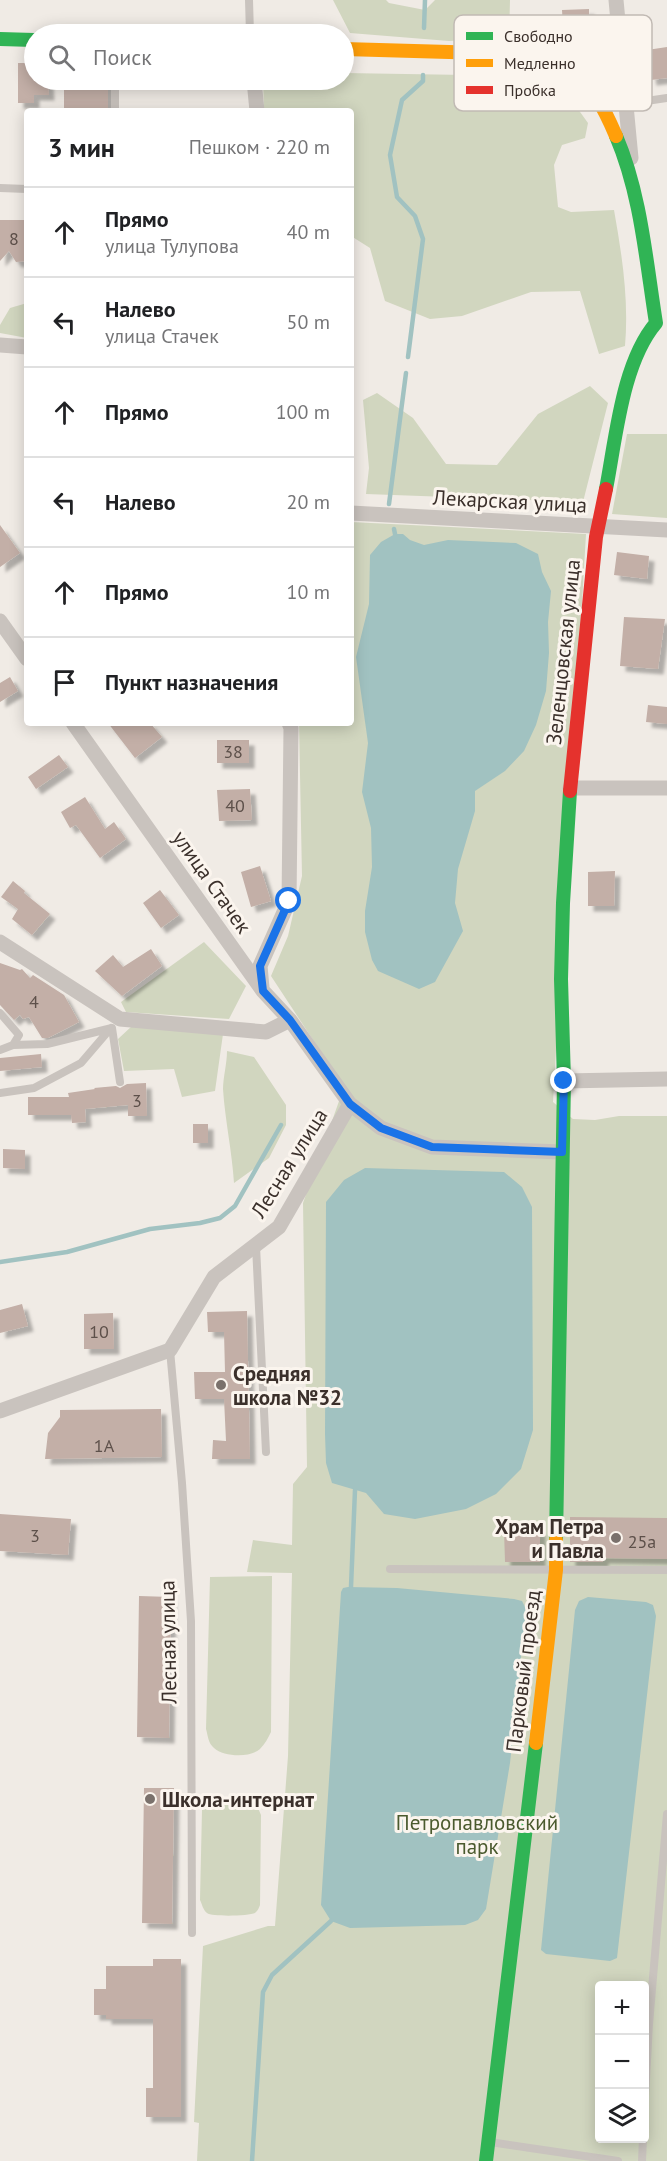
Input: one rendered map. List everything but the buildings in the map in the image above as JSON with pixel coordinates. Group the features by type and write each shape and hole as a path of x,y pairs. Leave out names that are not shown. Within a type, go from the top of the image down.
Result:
{"street":[{"name":"Зеленцовская улица","path":"616,0 617,15"},
{"path":"0,39 24,40"},
{"name":"Зеленцовская улица","path":"354,49 454,52"},
{"path":"255,90 257,108"},
{"name":"Зеленцовская улица","path":"562,1111 564,1081 561,979 563,903 570,788 596,537 632,365 645,336 662,323 652,298 625,156 607,111"},
{"name":"Зеленцовская улица","path":"627,111 636,209"},
{"path":"652,298 667,296"},
{"path":"0,345 24,348"},
{"name":"Лекарская улица","path":"354,513 667,530"},
{"path":"0,621 24,655"},
{"name":"улица Стачек","path":"75,726 263,991 290,1020 346,1099 381,1128 432,1147 562,1152"},
{"path":"263,991 260,966 289,901 290,726"},
{"path":"570,788 667,788"},
{"path":"0,942 116,1023 266,1032 290,1020"},
{"path":"564,1081 667,1079"},
{"name":"Лесная улица","path":"170,1350 214,1277 279,1227 346,1099"},
{"name":"Парковый проезд","path":"486,2161 556,1570 562,1111"},
{"path":"0,1411 170,1350"}],"lane":[{"path":"249,0 250,24"},
{"path":"115,90 115,108"},
{"path":"652,100 667,98"},
{"path":"0,188 24,189"},
{"path":"0,1013 19,1035 13,1045"},
{"path":"0,1050 13,1045 47,1044 116,1023"},
{"path":"116,1023 120,1082"},
{"path":"0,1093 34,1088 81,1063 116,1023"},
{"path":"256,1245 266,1452"},
{"name":"Лесная улица","path":"170,1350 191,1621 192,1933"},
{"path":"390,1569 667,1570"},
{"path":"646,2089 649,2024 667,1814"},
{"path":"489,2142 618,2161"},
{"path":"642,2161 643,2143"}],"green space":[{"path":"333,0 386,0 389,3 425,10 435,0 510,0 510,15 454,15 454,41 354,33 354,24 345,24"},
{"path":"354,73 454,75 454,111 579,111 588,123 585,138 562,145 554,165 558,207 571,212 614,210 625,295 625,346 599,354 580,291 531,292 462,316 430,319 385,301 370,248 354,238 354,108 264,108 263,90 354,90"},
{"path":"24,304 24,337 0,333 0,325 10,308"},
{"path":"590,386 608,403 583,502 366,494 369,468 363,400 377,393 413,418 446,464 497,465 538,414"},
{"path":"627,434 667,434 667,518 612,514"},
{"name":"Петропавловский парк","path":"354,522 586,534 553,1102 573,1119 667,1116 667,2161 197,2161 199,2123 194,2122 203,1946 268,1926 275,1926 288,1756 292,1573 247,1572 253,1540 292,1545 293,1484 307,1467 303,1203 344,1087 271,976 288,936 302,876 299,726 354,726"},
{"path":"204,942 246,986 229,1019 126,1012 121,1002"},
{"path":"132,1026 223,1034 215,1091 182,1097 174,1069 124,1071 118,1039"},
{"path":"227,1051 254,1057 286,1105 286,1125 269,1158 234,1183 223,1089"},
{"path":"272,1576 271,1732 256,1752 230,1755 212,1746 206,1729 210,1577"},
{"path":"213,1802 251,1803 258,1808 261,1815 260,1905 255,1913 231,1916 210,1914 204,1910 200,1900 202,1810"}],"water":[{"path":"395,534 403,534 410,540 424,545 448,540 516,543 538,554 542,572 551,591 546,691 536,725 524,751 505,771 475,791 475,811 458,869 455,903 463,931 435,982 419,989 378,971 372,960 365,932 365,911 372,867 371,828 362,792 368,743 356,657 369,604 370,555 381,542"},
{"path":"365,1168 504,1172 522,1187 532,1207 533,1430 521,1469 496,1494 466,1509 415,1519 384,1514 366,1493 332,1483 326,1463 326,1202 344,1180"},
{"path":"343,1588 397,1588 514,1599 522,1601 526,1609 510,1763 486,1909 478,1920 465,1925 350,1928 331,1921 321,1905 341,1592"},
{"path":"588,1597 646,1602 653,1605 656,1616 617,1958 610,1961 546,1954 541,1950 575,1610 579,1601"}],"waterway":[{"path":"424,28 425,0"},
{"path":"408,357 423,239 415,216 397,197 390,155 402,100 423,81 423,75"},
{"path":"389,504 406,373"},
{"path":"394,529 395,534"},
{"path":"0,1262 67,1252 150,1229 200,1223 220,1218 235,1206 281,1125"},
{"path":"351,1587 355,1490"},
{"path":"252,2161 263,1992 272,1975 331,1921"}],"traffic: fast":[{"path":"0,39 24,40"},
{"path":"616,136 637,204 656,323"},
{"path":"606,489 617,425 628,380 644,340 656,323"},
{"path":"556,1540 564,1081 561,979 570,791"},
{"path":"486,2161 536,1743"}],"traffic: slow":[{"path":"354,49 454,52"},
{"path":"604,111 616,136"},
{"path":"536,1743 556,1570 556,1540"}],"traffic: jam":[{"path":"570,791 596,537 606,489"}],"place":[{"name":"Средняя школа №32","path":"221,1385"},
{"name":"Храм Петра и Павла","path":"616,1538"},
{"name":"Школа-интернат","path":"150,1799"}],"route":[{"path":"289,901 260,966 263,991 290,1020 350,1104 381,1128 432,1147 562,1152 564,1081"}]}
